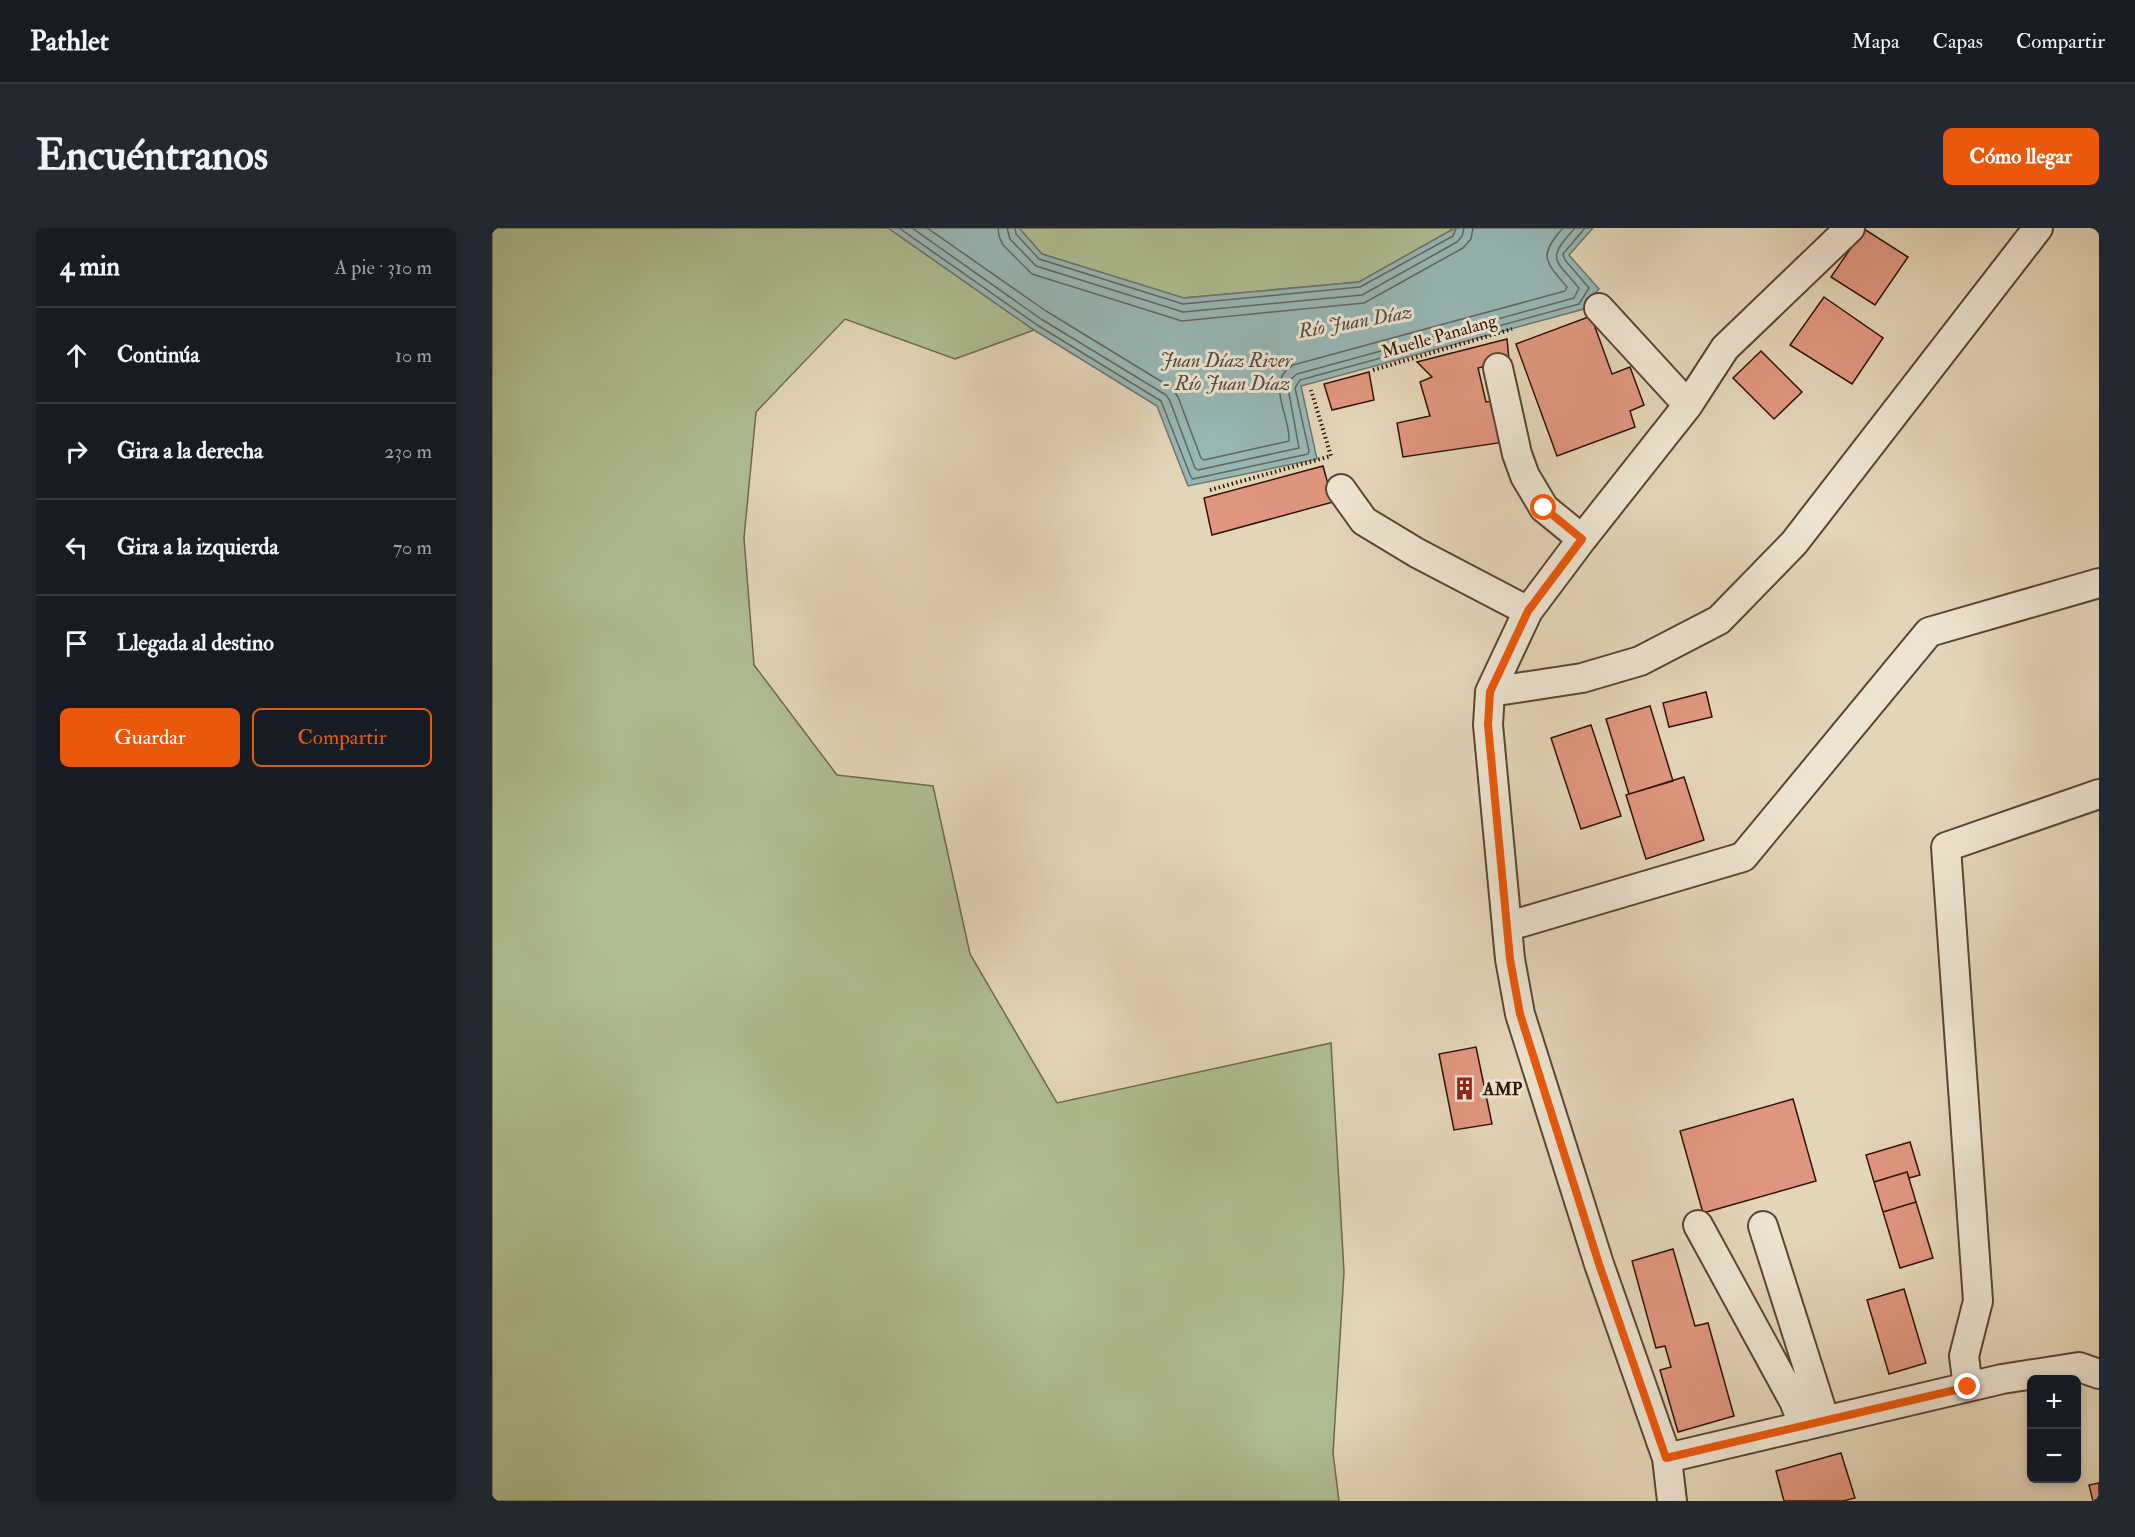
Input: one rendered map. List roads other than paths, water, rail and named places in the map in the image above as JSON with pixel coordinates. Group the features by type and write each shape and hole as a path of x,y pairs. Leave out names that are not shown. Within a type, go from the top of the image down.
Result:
{"lane":[{"path":"1672,1501 1666,1458 1599,1264 1520,1014 1510,959 1509,926 1488,725 1490,692 1528,611 1688,405 1725,348 1850,228"},
{"path":"1490,692 1582,678 1641,661 1719,620 1794,543 2037,228"},
{"path":"1599,308 1688,405"},
{"path":"1498,368 1517,454 1525,476 1544,508 1582,539"},
{"path":"1341,489 1364,521 1417,553 1528,611"},
{"path":"1509,926 1743,857 1929,632 2099,583"},
{"path":"1968,1387 1964,1356 1978,1301 1946,847 2099,794"},
{"path":"1698,1225 1794,1401 1815,1423"},
{"path":"1763,1226 1815,1423"},
{"path":"1666,1458 2002,1379 2079,1367 2099,1374"}],"water":[{"name":"Juan Díaz River - Río Juan Díaz","path":"888,228 1019,228 1042,254 1184,298 1359,282 1455,228 1593,228 1569,255 1599,289 1584,309 1301,386 1317,459 1188,486 1157,406 1034,330"}],"place":[{"name":"AMP","path":"1465,1089"}],"water label":[{"name":"Río Juan Díaz","path":"1355,321"}]}
